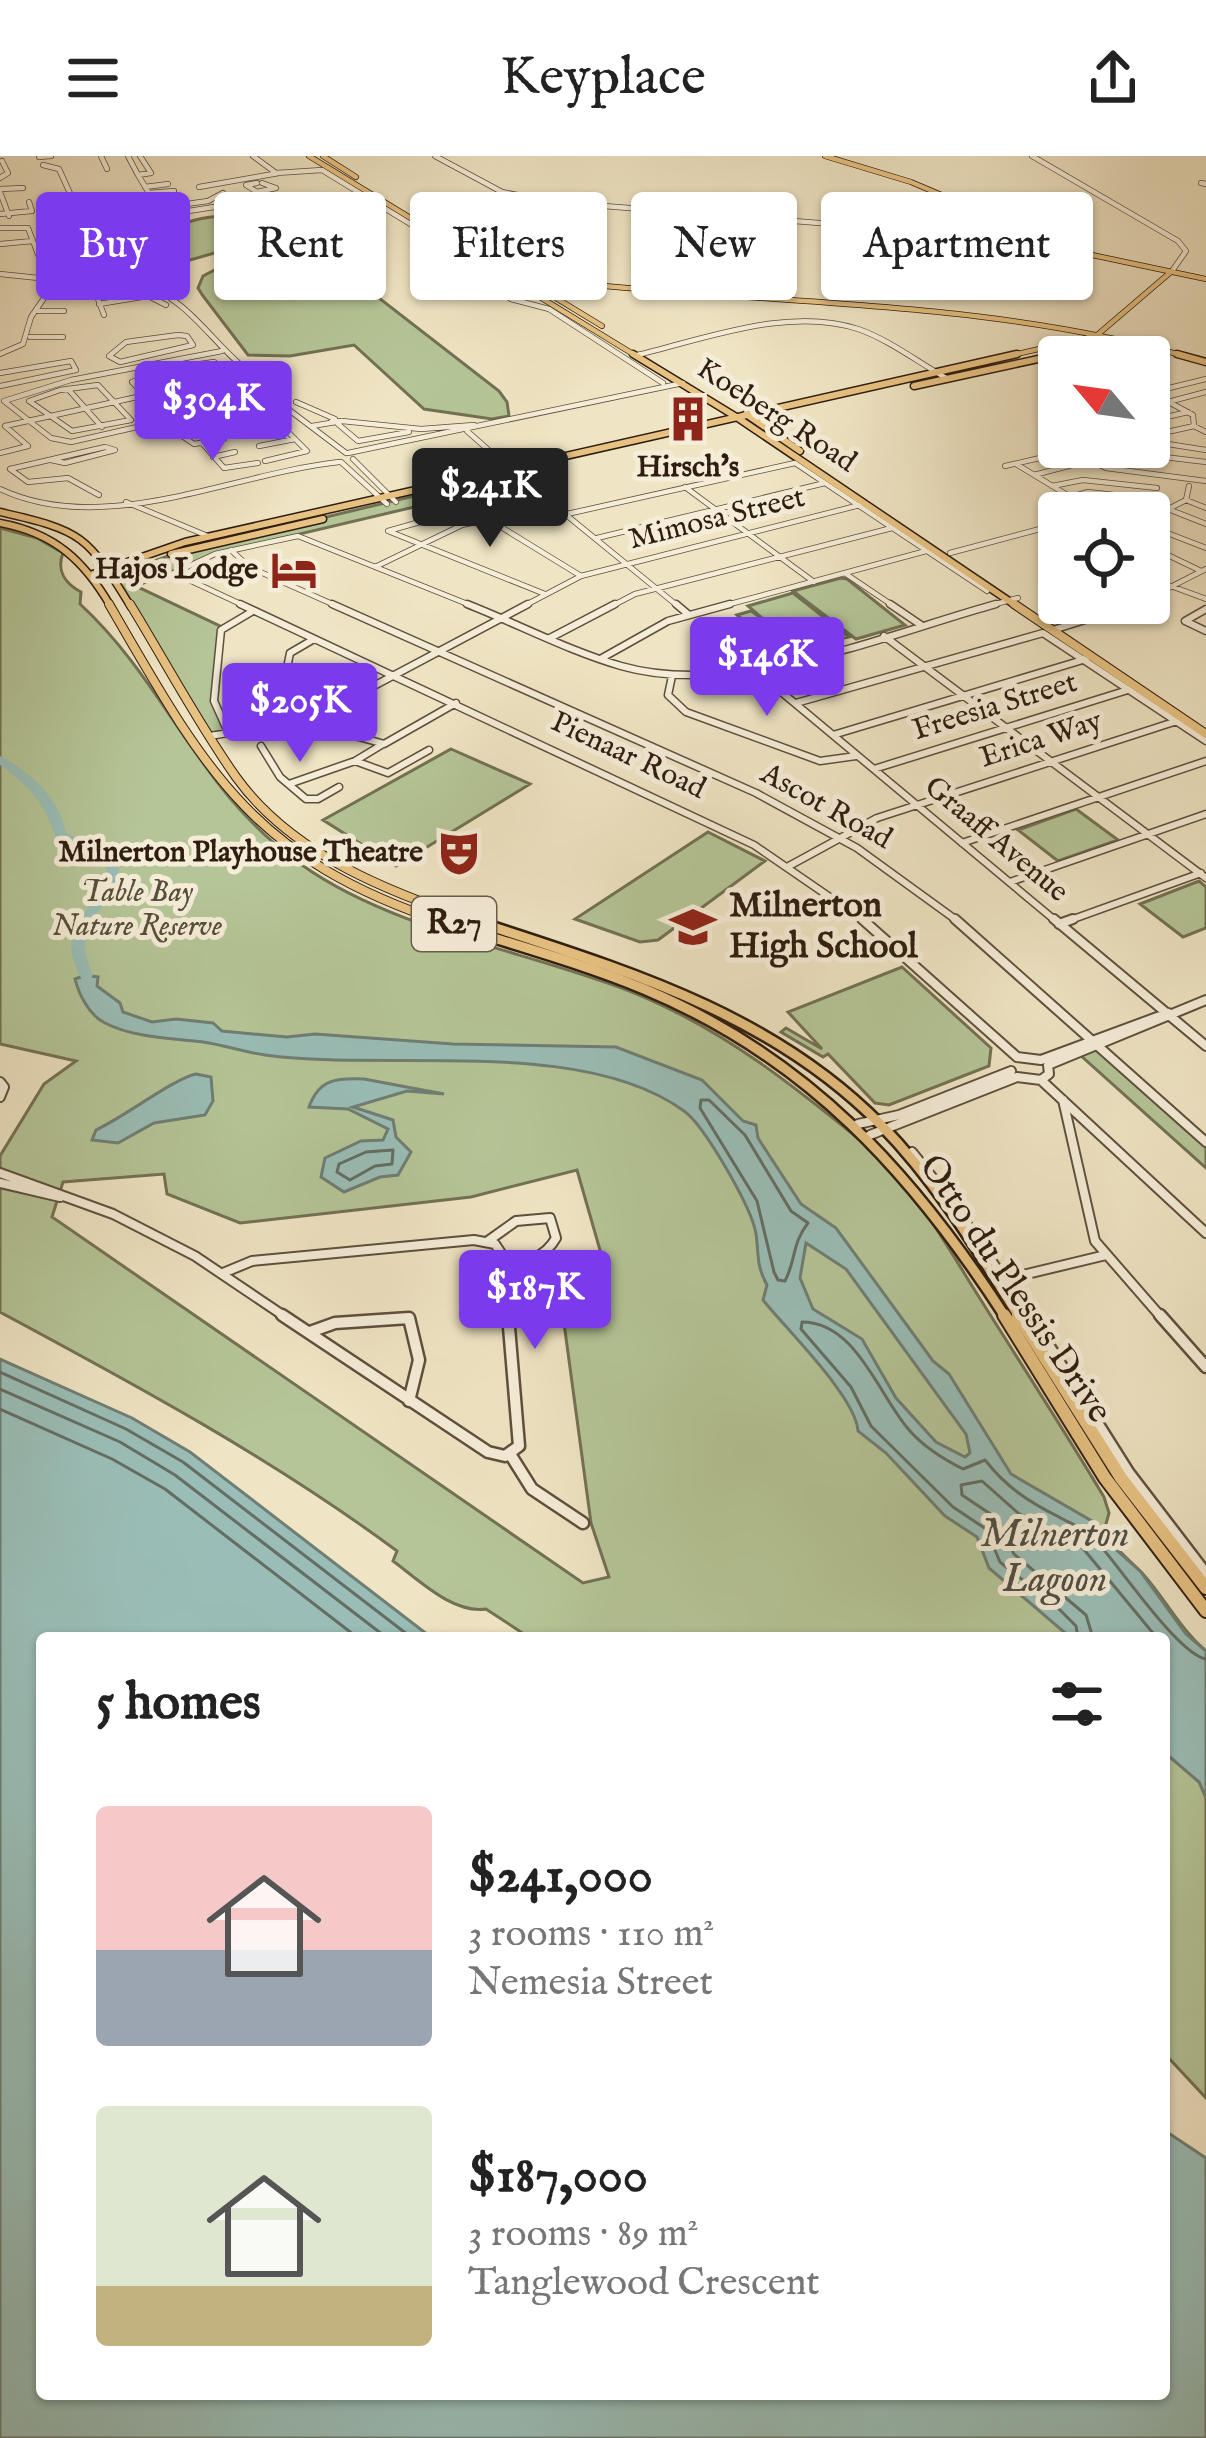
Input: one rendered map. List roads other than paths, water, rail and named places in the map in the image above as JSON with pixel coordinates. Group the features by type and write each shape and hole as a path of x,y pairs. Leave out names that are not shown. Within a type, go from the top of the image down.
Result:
{"main road":[{"name":"Koeberg Road","path":"309,156 410,218"},
{"name":"Koeberg Road","path":"323,156 410,209"},
{"path":"825,156 926,192"},
{"path":"835,156 869,164 935,192"},
{"path":"1093,254 1206,278"},
{"path":"607,285 969,315 1103,336 1172,273"},
{"name":"Koeberg Road","path":"545,300 747,418 1014,599"},
{"name":"Koeberg Road","path":"559,300 950,553 1206,733"},
{"path":"112,573 185,542 389,500 1038,351"},
{"path":"1170,355 1206,365"},
{"path":"93,579 178,552 496,472 1038,359"},
{"path":"0,512 62,526 115,562 131,562"},
{"name":"Otto du Plessis Drive","path":"0,523 58,543 93,579 224,786 288,847 386,899 683,1007 772,1058 858,1124 933,1209 1119,1501 1206,1611"},
{"name":"Otto du Plessis Drive","path":"102,554 210,736 256,801 328,857 411,897 688,994 794,1054 874,1118 958,1221 1144,1510 1206,1588"}],"street":[{"path":"51,156 39,157 43,165 60,174 69,192"},
{"path":"100,156 107,169"},
{"path":"128,156 148,192"},
{"path":"140,156 152,172 141,181"},
{"path":"254,156 278,177"},
{"path":"435,156 502,192 553,202 821,222"},
{"path":"1032,156 1181,244 1186,251 1172,273"},
{"path":"0,178 8,172 1,158"},
{"path":"246,183 322,170 410,224"},
{"path":"60,174 71,172"},
{"path":"18,176 36,222"},
{"path":"204,202 195,195 213,184 268,182 278,177"},
{"path":"141,181 166,181"},
{"path":"246,183 256,192 277,188 268,182"},
{"path":"213,184 222,192"},
{"path":"13,227 0,193 23,188"},
{"path":"162,192 174,190"},
{"path":"190,204 214,199"},
{"path":"197,210 204,216"},
{"path":"190,211 214,210"},
{"path":"4,213 32,211"},
{"path":"0,228 28,227 36,249"},
{"path":"0,244 33,241"},
{"path":"0,274 36,278"},
{"path":"0,354 21,348 29,337 28,322 45,300"},
{"path":"98,300 104,313 120,310"},
{"path":"99,304 146,300"},
{"path":"182,300 222,351 251,372 267,393 337,422 358,441 405,430 475,426"},
{"path":"522,300 549,309 664,383"},
{"path":"38,310 65,309"},
{"path":"637,356 817,323 858,328 948,379"},
{"path":"29,337 64,336"},
{"path":"144,356 193,345 187,336 126,342 122,350 108,354 115,362 144,356 157,363"},
{"path":"0,389 9,395 222,351"},
{"path":"0,373 70,361 77,369 0,389"},
{"path":"214,362 231,376 246,391 221,396 186,366 214,362"},
{"path":"2,424 251,372"},
{"path":"158,373 174,389 188,404 165,412 132,380 158,373"},
{"path":"1170,388 1206,379"},
{"path":"0,489 17,500 86,511 683,383"},
{"path":"100,385 131,420 72,431 30,398 68,389 100,385"},
{"path":"68,389 102,427"},
{"path":"9,395 6,405 56,440 85,440 279,389 337,459 389,500"},
{"path":"1170,401 1206,392"},
{"path":"1193,395 1206,402"},
{"path":"1170,403 1196,417 1194,425"},
{"path":"203,444 227,469 305,453 259,406 229,412"},
{"path":"1170,416 1188,412"},
{"path":"234,420 269,413"},
{"path":"245,433 300,416"},
{"path":"178,418 212,428"},
{"path":"312,426 337,422 405,430"},
{"path":"0,453 28,446 2,424"},
{"path":"197,424 176,432 191,444 224,440"},
{"path":"1170,432 1194,425 1206,432"},
{"path":"467,431 501,460 504,467 496,472"},
{"path":"259,446 296,439"},
{"path":"85,440 95,449"},
{"path":"1170,442 1206,450"},
{"path":"329,444 350,456 389,500"},
{"path":"51,460 65,464 115,450 95,449 10,470 31,483 68,478 99,495"},
{"path":"213,457 236,452"},
{"path":"1108,468 1202,480 1203,462 1170,458"},
{"path":"1005,466 1038,459"},
{"path":"501,460 525,466"},
{"path":"567,514 793,462 987,591"},
{"path":"1016,464 1062,492"},
{"path":"1034,475 1061,468"},
{"path":"1166,476 1168,468"},
{"path":"1052,486 1079,480 1134,483 1157,487 1156,492"},
{"path":"597,538 826,482"},
{"path":"1132,492 1134,483"},
{"path":"1186,500 1189,486"},
{"path":"685,487 814,582"},
{"path":"1170,508 1186,500 1206,508"},
{"path":"127,502 210,537"},
{"path":"374,567 463,525 552,505 689,615"},
{"name":"Mimosa Street","path":"314,639 290,653 285,678 289,685 362,690 580,576 860,505"},
{"path":"1170,510 1206,524"},
{"path":"463,525 442,516 388,531 545,594"},
{"path":"488,519 580,576"},
{"path":"550,638 618,601 892,528"},
{"path":"185,530 192,536 185,542"},
{"path":"950,553 1038,530"},
{"path":"1170,532 1206,548"},
{"path":"231,550 296,536 602,658 672,676 755,670 1014,599"},
{"name":"Pienaar Road","path":"231,550 175,572 700,816 789,866 864,920 1017,1058"},
{"name":"Ascot Road","path":"231,550 249,567 756,793 840,838 944,909 1206,1142"},
{"path":"602,658 663,623 926,551"},
{"path":"1170,556 1204,571"},
{"path":"1170,587 1204,571"},
{"path":"846,573 921,626"},
{"path":"1170,584 1206,599"},
{"path":"1206,609 1185,622 1206,631"},
{"path":"228,732 214,701 220,630 254,611"},
{"path":"796,703 1070,624"},
{"path":"1053,629 1086,659 1177,721 1206,733"},
{"path":"884,636 1204,874"},
{"path":"833,735 1086,659"},
{"name":"Graaff Avenue","path":"755,670 1206,1046"},
{"path":"672,676 668,695 686,712 820,761 833,763 856,756"},
{"name":"Freesia Street","path":"874,769 1131,689"},
{"path":"289,784 356,761 456,704"},
{"name":"Erica Way","path":"789,866 916,805 1177,721"},
{"path":"210,736 304,725 346,731 384,744"},
{"path":"261,746 289,784 310,800 339,787"},
{"path":"356,761 388,773 429,750"},
{"path":"962,842 1206,761"},
{"path":"1010,882 1206,814"},
{"path":"1059,924 1204,874"},
{"path":"1014,1074 1010,1063 1017,1058 1044,1062 1206,1000"},
{"path":"1042,1080 1048,1074 1044,1062"},
{"path":"870,1135 1014,1074 1042,1080 1206,1233"},
{"path":"0,1082 4,1087 0,1096"},
{"path":"1063,1100 1091,1229 1106,1255 1206,1367"},
{"path":"858,1124 935,1106"},
{"path":"1069,1127 1090,1125"},
{"path":"913,1152 1006,1279 1149,1500 1206,1574"},
{"path":"0,1173 129,1222 224,1273 488,1452 510,1454"},
{"path":"0,1183 60,1197"},
{"path":"488,1241 505,1225 538,1216 550,1218 556,1238 551,1248 535,1260 504,1263"},
{"path":"224,1273 252,1261 488,1241 499,1247 522,1438 510,1454"},
{"path":"1006,1279 1106,1255"},
{"path":"310,1332 334,1324 409,1318 415,1328 418,1378 409,1400"},
{"path":"510,1454 532,1489 583,1523"}],"water":[{"name":"Milnerton Lagoon","path":"98,977 97,986 120,1003 123,1012 152,1022 213,1023 222,1031 453,1044 616,1047 702,1080 743,1121 756,1125 758,1138 801,1204 836,1228 933,1361 949,1374 1011,1474 1097,1524 1113,1547 1141,1572 1186,1634 1206,1651 1206,1798 1199,1782 1170,1757 1170,1632 1064,1632 989,1568 977,1537 945,1516 886,1453 858,1431 833,1382 763,1300 767,1285 746,1206 715,1149 684,1111 641,1088 592,1073 538,1065 314,1059 140,1035 100,1020 75,979","holes":["806,1243 846,1269 966,1434 970,1453 965,1457 936,1442 896,1398 862,1339 813,1309 800,1278"]},
{"path":"196,1074 211,1077 213,1101 205,1115 154,1123 118,1143 92,1140 96,1130"},
{"path":"364,1079 444,1094 407,1091 353,1107 393,1120 396,1137 411,1152 398,1175 344,1192 321,1177 325,1158 361,1141 383,1140 388,1129 348,1109 309,1107 330,1082"},
{"path":"0,1359 132,1418 190,1452 424,1632 36,1632 36,2400 1170,2400 1170,2134 1206,2158 1206,2438 0,2438"}],"waterway":[{"path":"0,760 47,801 60,835 113,860 114,875 77,940 77,956 86,975"}],"place":[{"name":"Hirsch's","path":"688,419"},
{"name":"Hajos Lodge","path":"294,570"},
{"name":"Milnerton Playhouse Theatre","path":"459,853"},
{"name":"Milnerton High School","path":"693,927"}],"park label":[{"name":"Table Bay Nature Reserve","path":"137,910"}]}
